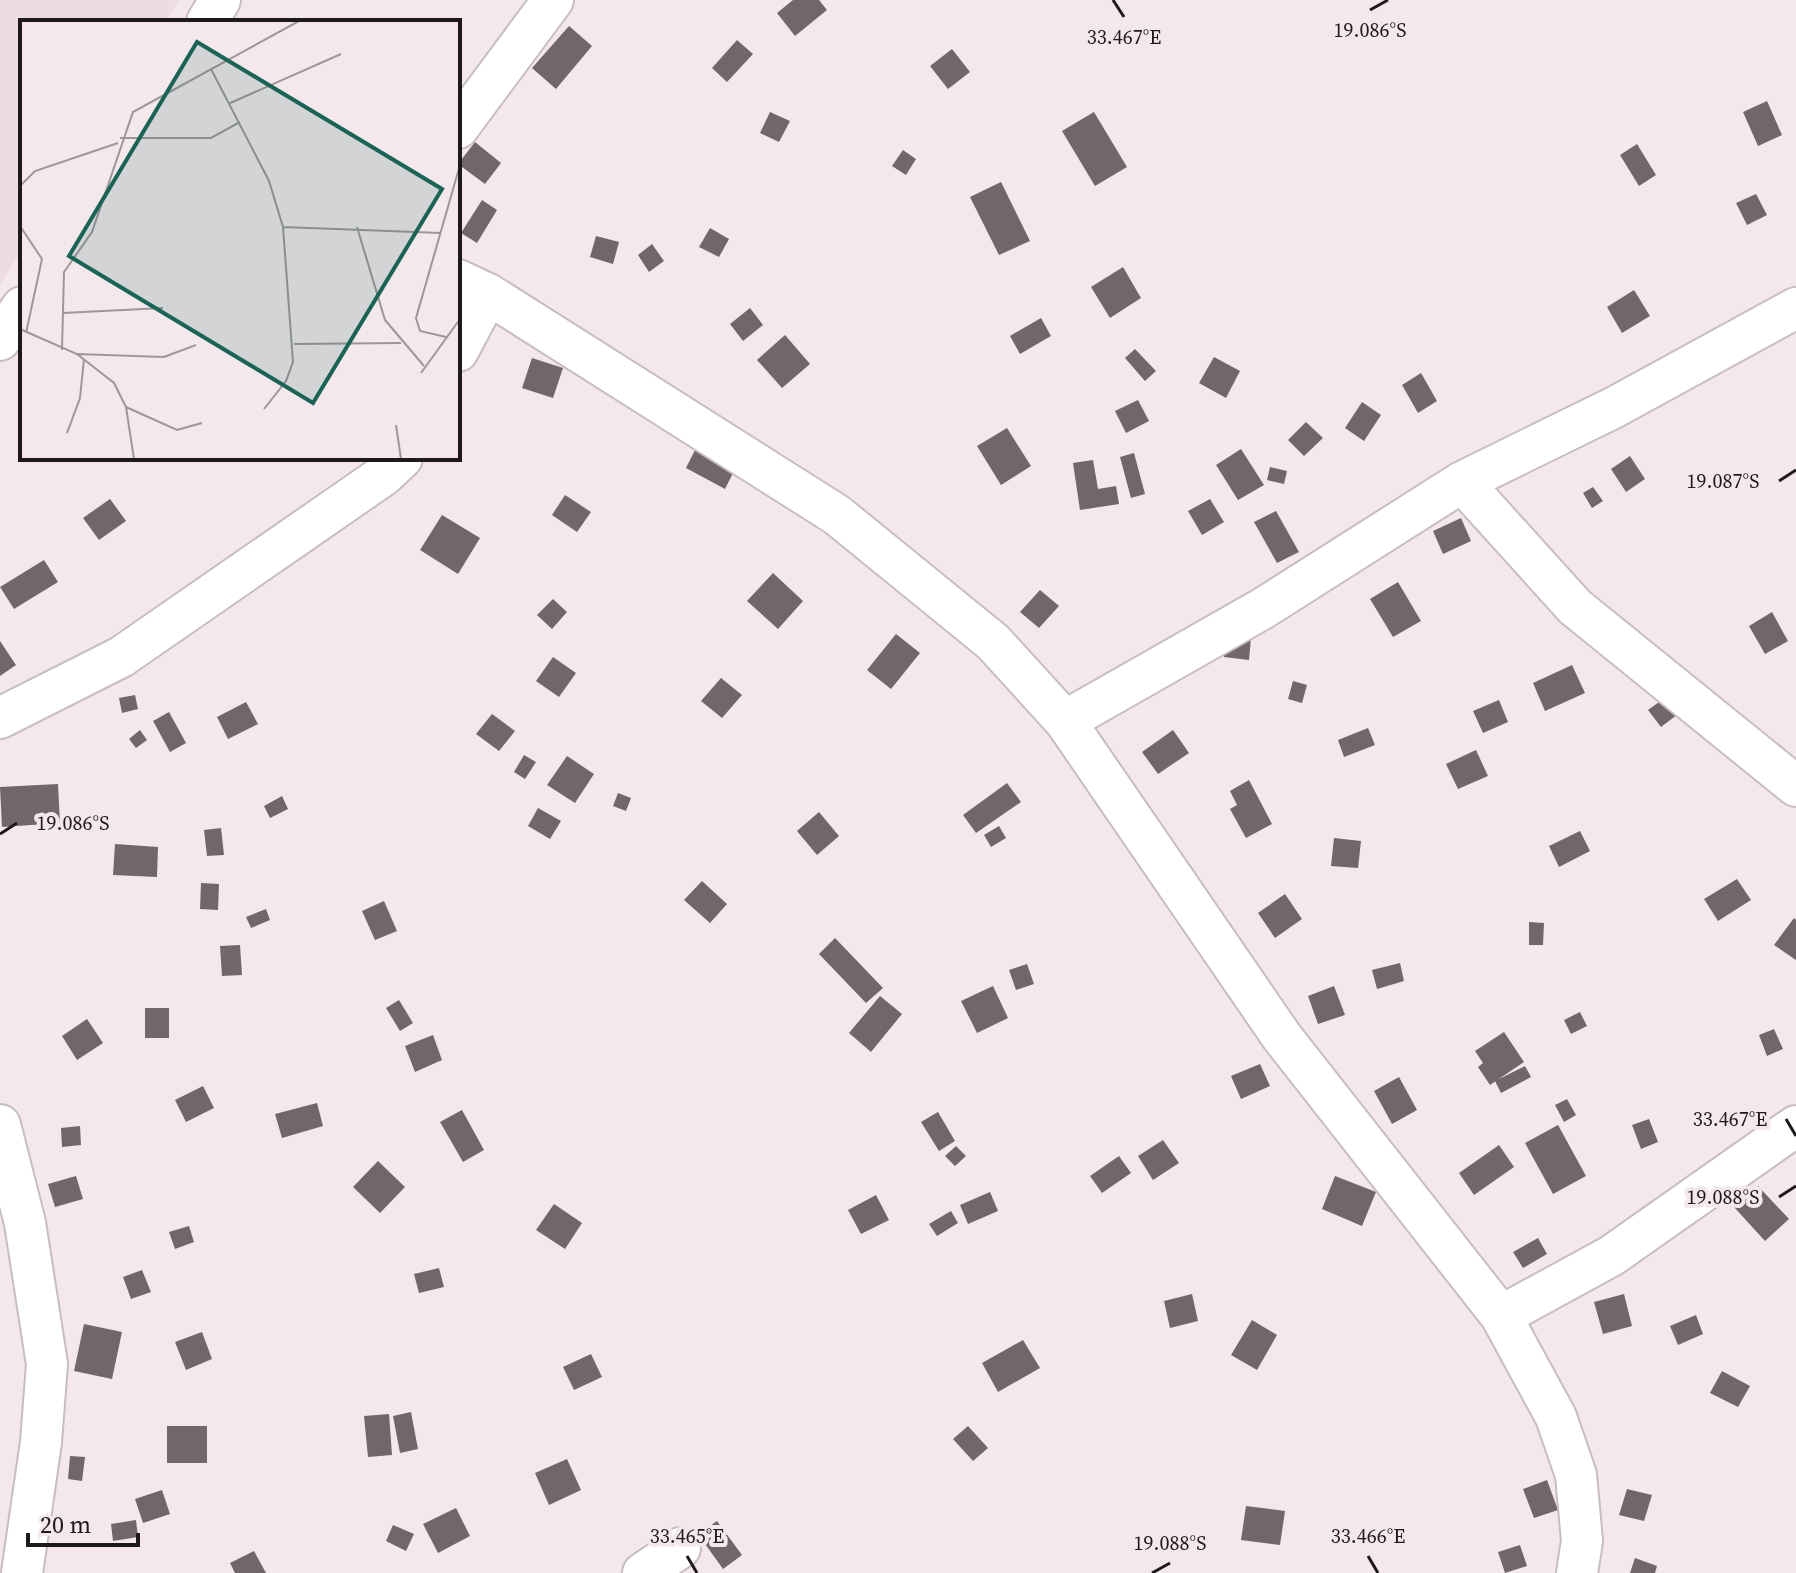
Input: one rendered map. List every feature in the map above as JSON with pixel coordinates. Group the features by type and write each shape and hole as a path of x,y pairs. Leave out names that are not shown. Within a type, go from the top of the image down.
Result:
{"street":[{"path":"208,20 220,0"},
{"path":"460,125 553,0"},
{"path":"460,342 473,287 837,515 993,642 1065,721 1282,1037 1501,1316 1556,1417 1576,1475 1582,1541 1577,1573"},
{"path":"1065,721 1262,609 1462,482 1615,407 1796,308"},
{"path":"0,340 20,310"},
{"path":"0,718 121,657 384,475 400,460"},
{"path":"1462,482 1575,607 1796,786"},
{"path":"0,1125 25,1223 47,1364 41,1442 22,1573"},
{"path":"1501,1316 1611,1256 1796,1126"},
{"path":"643,1573 680,1548"}],"shaded area":[{"path":"0,0 179,0 166,20 20,20 20,253 0,285"}],"building":[{"path":"793,0 819,0 827,10 795,36 777,13"},
{"path":"569,26 592,46 556,89 532,68"},
{"path":"737,40 753,54 727,82 712,68"},
{"path":"952,49 970,72 948,89 930,66"},
{"path":"1767,101 1782,135 1758,146 1743,112"},
{"path":"770,112 790,121 779,142 760,133"},
{"path":"1094,112 1127,167 1095,186 1062,131"},
{"path":"475,142 501,163 485,184 460,165"},
{"path":"1637,144 1656,175 1639,186 1620,155"},
{"path":"903,150 916,159 906,175 892,166"},
{"path":"1001,182 1030,241 999,255 970,197"},
{"path":"1756,194 1767,215 1747,225 1736,203"},
{"path":"482,200 497,210 477,243 461,233"},
{"path":"710,228 729,239 719,257 699,247"},
{"path":"596,236 619,242 613,264 590,257"},
{"path":"652,244 664,261 649,272 638,255"},
{"path":"1123,267 1141,298 1110,318 1091,287"},
{"path":"1634,290 1650,316 1622,333 1607,307"},
{"path":"750,308 763,325 743,341 730,324"},
{"path":"1041,318 1051,336 1020,354 1010,336"},
{"path":"785,335 810,364 782,388 757,360"},
{"path":"1135,349 1156,371 1145,381 1125,358"},
{"path":"1214,357 1240,371 1226,398 1199,383"},
{"path":"532,358 563,368 553,398 522,388"},
{"path":"1421,373 1437,401 1418,413 1402,385"},
{"path":"1138,400 1149,421 1126,433 1115,411"},
{"path":"1362,402 1381,415 1364,441 1345,428"},
{"path":"1306,422 1323,438 1304,456 1288,440"},
{"path":"1007,428 1031,466 1001,485 977,446"},
{"path":"1241,449 1264,485 1238,500 1216,465"},
{"path":"695,450 734,471 725,489 686,468"},
{"path":"1134,453 1145,494 1131,498 1120,457"},
{"path":"1630,456 1645,479 1626,492 1611,469"},
{"path":"1093,460 1098,489 1116,486 1119,504 1080,510 1073,463"},
{"path":"1270,467 1287,471 1284,484 1267,480"},
{"path":"1593,487 1603,501 1592,508 1583,493"},
{"path":"565,495 591,512 577,532 552,515"},
{"path":"110,499 126,521 99,540 83,518"},
{"path":"1210,499 1224,522 1202,535 1188,511"},
{"path":"1276,511 1299,552 1277,563 1254,522"},
{"path":"442,515 480,538 458,574 420,550"},
{"path":"1461,518 1471,541 1443,554 1433,531"},
{"path":"44,560 58,582 14,609 0,587"},
{"path":"773,573 803,601 778,629 747,601"},
{"path":"1398,582 1421,621 1393,637 1370,599"},
{"path":"1040,590 1059,606 1039,628 1020,612"},
{"path":"553,599 567,612 552,629 537,615"},
{"path":"1772,612 1788,641 1765,654 1749,626"},
{"path":"896,634 920,653 891,689 867,670"},
{"path":"1226,636 1251,638 1249,660 1224,657"},
{"path":"0,641 16,665 0,676"},
{"path":"553,657 576,673 559,697 536,681"},
{"path":"1572,665 1585,693 1545,711 1533,683"},
{"path":"721,678 742,695 722,718 701,701"},
{"path":"1293,681 1307,685 1302,703 1288,699"},
{"path":"1670,694 1682,711 1661,727 1648,710"},
{"path":"135,695 138,709 122,713 119,698"},
{"path":"1499,700 1508,722 1483,733 1473,711"},
{"path":"246,702 258,724 228,739 217,717"},
{"path":"169,712 186,743 170,752 153,721"},
{"path":"492,714 515,731 499,751 476,734"},
{"path":"1368,728 1375,745 1344,757 1338,740"},
{"path":"140,730 147,740 136,748 129,739"},
{"path":"1173,730 1189,753 1158,774 1142,752"},
{"path":"1476,750 1488,776 1458,789 1446,764"},
{"path":"524,755 536,762 525,779 514,772"},
{"path":"567,756 594,774 575,803 547,785"},
{"path":"1249,780 1272,824 1246,838 1230,809 1237,805 1230,791"},
{"path":"1007,783 1021,802 976,833 963,815"},
{"path":"58,784 60,823 2,827 0,787"},
{"path":"618,793 631,798 626,811 613,806"},
{"path":"282,796 288,809 270,818 264,806"},
{"path":"538,808 561,821 550,839 528,826"},
{"path":"819,812 839,836 817,855 797,831"},
{"path":"999,826 1006,838 991,847 984,835"},
{"path":"221,828 224,855 207,856 204,830"},
{"path":"1580,831 1590,851 1559,867 1549,846"},
{"path":"1334,838 1361,841 1358,868 1331,866"},
{"path":"115,844 158,847 157,877 113,875"},
{"path":"1737,879 1751,900 1718,921 1704,899"},
{"path":"702,881 727,904 710,923 684,900"},
{"path":"201,883 219,884 218,910 200,909"},
{"path":"1285,894 1302,919 1275,938 1258,913"},
{"path":"384,901 397,931 375,940 362,911"},
{"path":"266,909 270,920 251,928 246,917"},
{"path":"1794,918 1796,920 1796,960 1774,945"},
{"path":"1529,922 1544,923 1543,945 1529,945"},
{"path":"835,938 883,988 866,1003 819,954"},
{"path":"240,945 242,975 222,976 220,946"},
{"path":"1400,963 1404,981 1377,989 1372,970"},
{"path":"1027,964 1034,984 1016,990 1009,970"},
{"path":"993,986 1008,1018 977,1033 961,1001"},
{"path":"1334,986 1345,1015 1318,1024 1308,996"},
{"path":"880,996 902,1014 871,1052 849,1033"},
{"path":"399,1000 413,1023 400,1031 386,1008"},
{"path":"145,1008 169,1008 169,1038 145,1038"},
{"path":"1580,1012 1587,1026 1571,1034 1564,1020"},
{"path":"87,1019 103,1043 77,1060 62,1036"},
{"path":"1774,1029 1783,1049 1767,1056 1759,1035"},
{"path":"1504,1032 1524,1062 1490,1085 1478,1067 1483,1063 1475,1051"},
{"path":"433,1035 442,1060 415,1072 405,1046"},
{"path":"1260,1064 1270,1086 1241,1099 1231,1076"},
{"path":"1525,1066 1531,1077 1501,1093 1495,1081"},
{"path":"1399,1077 1417,1110 1392,1124 1374,1091"},
{"path":"203,1086 214,1108 186,1122 175,1100"},
{"path":"1567,1099 1576,1115 1564,1122 1555,1105"},
{"path":"317,1103 323,1126 282,1138 275,1114"},
{"path":"462,1110 484,1150 463,1162 440,1122"},
{"path":"938,1112 955,1141 939,1151 921,1122"},
{"path":"1649,1119 1658,1142 1641,1149 1632,1125"},
{"path":"1558,1125 1586,1176 1553,1194 1525,1143"},
{"path":"80,1126 81,1145 62,1147 61,1128"},
{"path":"1163,1140 1179,1163 1153,1180 1138,1156"},
{"path":"1499,1145 1514,1167 1474,1195 1459,1173"},
{"path":"956,1146 966,1156 955,1166 945,1156"},
{"path":"1119,1156 1131,1173 1102,1193 1090,1176"},
{"path":"378,1161 405,1187 380,1213 353,1187"},
{"path":"76,1176 83,1199 55,1207 48,1184"},
{"path":"1335,1176 1376,1192 1362,1226 1322,1209"},
{"path":"1758,1186 1789,1219 1765,1241 1734,1207"},
{"path":"990,1192 998,1211 968,1224 960,1205"},
{"path":"876,1195 889,1220 861,1234 848,1210"},
{"path":"554,1204 582,1223 565,1249 536,1230"},
{"path":"951,1211 958,1223 937,1236 929,1224"},
{"path":"189,1226 194,1242 175,1249 169,1232"},
{"path":"1538,1238 1547,1254 1523,1268 1513,1252"},
{"path":"439,1268 444,1287 419,1293 414,1274"},
{"path":"142,1270 151,1292 131,1299 123,1277"},
{"path":"1192,1294 1198,1321 1170,1328 1164,1301"},
{"path":"1624,1294 1632,1326 1603,1334 1594,1302"},
{"path":"1696,1315 1703,1334 1678,1345 1670,1326"},
{"path":"1252,1320 1277,1335 1257,1370 1231,1355"},
{"path":"84,1324 122,1332 112,1379 74,1371"},
{"path":"202,1332 212,1359 186,1370 175,1342"},
{"path":"1023,1340 1040,1368 998,1392 982,1363"},
{"path":"591,1354 602,1377 574,1390 563,1367"},
{"path":"1722,1371 1750,1386 1738,1407 1710,1393"},
{"path":"411,1412 418,1449 400,1453 393,1416"},
{"path":"389,1414 392,1455 368,1457 364,1416"},
{"path":"167,1426 207,1426 207,1463 167,1463"},
{"path":"968,1426 988,1448 973,1461 953,1439"},
{"path":"70,1456 85,1457 82,1481 68,1479"},
{"path":"567,1459 581,1490 549,1505 535,1473"},
{"path":"1547,1480 1558,1510 1534,1518 1523,1489"},
{"path":"1627,1489 1652,1495 1644,1521 1619,1515"},
{"path":"162,1490 170,1514 143,1523 135,1499"},
{"path":"1246,1506 1285,1511 1280,1545 1241,1540"},
{"path":"456,1508 470,1536 438,1553 423,1524"},
{"path":"136,1520 138,1537 113,1541 111,1524"},
{"path":"717,1521 742,1555 723,1569 698,1534"},
{"path":"393,1525 414,1534 406,1551 386,1541"},
{"path":"1520,1545 1527,1566 1505,1573 1498,1552"},
{"path":"254,1551 266,1573 235,1573 230,1563"},
{"path":"1635,1558 1657,1566 1655,1573 1630,1573"}]}
